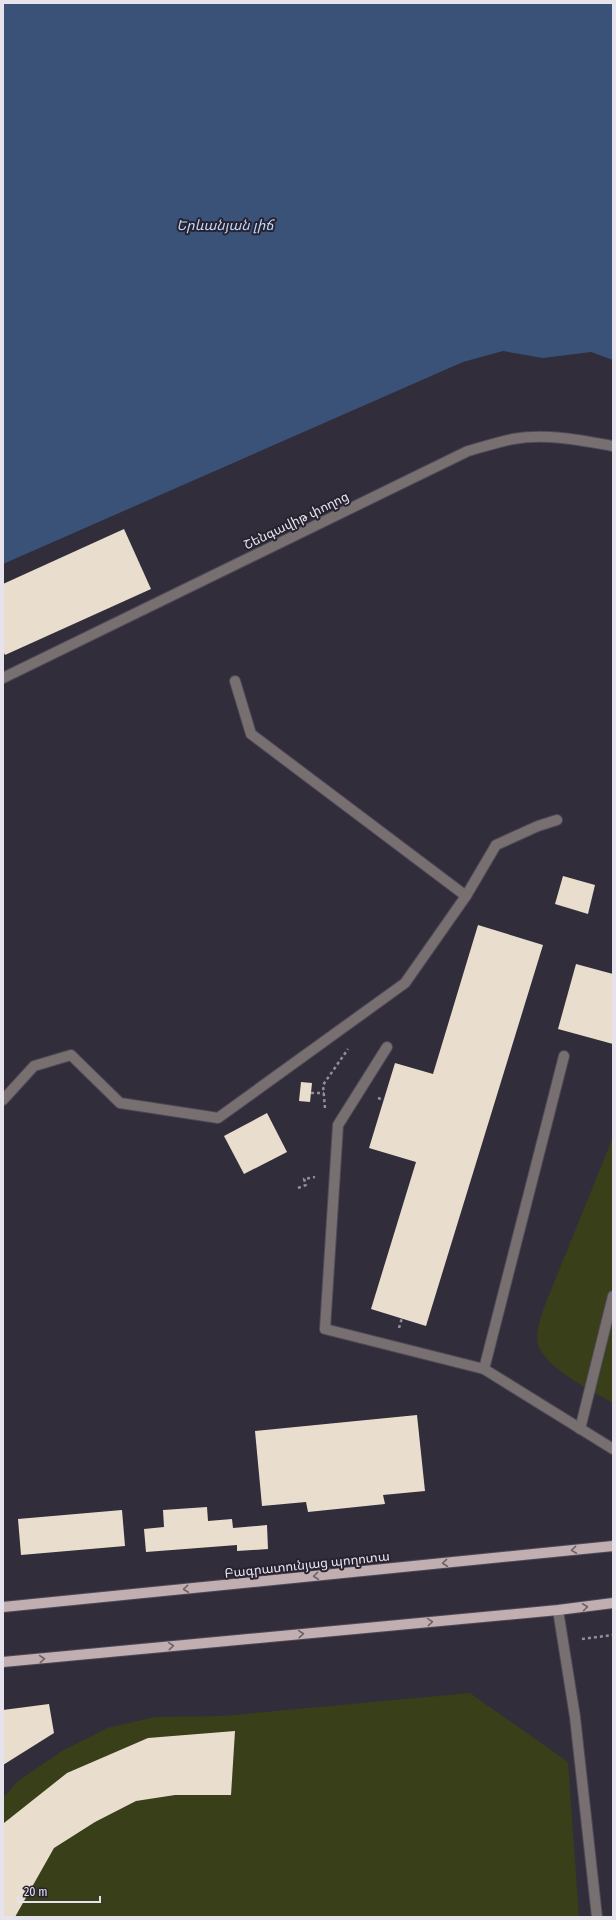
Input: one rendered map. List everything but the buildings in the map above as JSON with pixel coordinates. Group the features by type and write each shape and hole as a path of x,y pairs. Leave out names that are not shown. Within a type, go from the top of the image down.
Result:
{"main road":[{"name":"Բագրատունյաց պողոտա","path":"3,1607 613,1546"},
{"path":"3,1662 558,1610 613,1603"}],"street":[{"name":"Շենգավիթ փողոց","path":"3,678 468,451 513,439 544,436 613,446"},
{"path":"235,681 252,734 466,896"},
{"path":"3,1100 34,1066 71,1055 120,1103 218,1118 405,983 466,896 496,845 538,826 556,820"},
{"path":"387,1047 338,1125 325,1329 484,1369 613,1449"},
{"path":"484,1369 564,1056"},
{"path":"580,1429 613,1296"},
{"path":"558,1610 562,1643 575,1716 597,1917"}],"path":[{"path":"338,1125 326,1114 323,1084 349,1048"},
{"path":"311,1093 324,1093"},
{"path":"298,1188 306,1185 304,1179 320,1176"},
{"path":"562,1643 613,1634"}],"green space":[{"path":"613,1137 613,1403 561,1372 544,1356 539,1347 537,1338 543,1310"},
{"path":"470,1693 568,1762 579,1917 3,1917 3,1798 18,1781 62,1751 107,1728 155,1717 223,1716"}],"water":[{"name":"Երևանյան լիճ","path":"3,3 613,3 613,360 591,352 543,358 503,351 463,362 3,564"}]}
